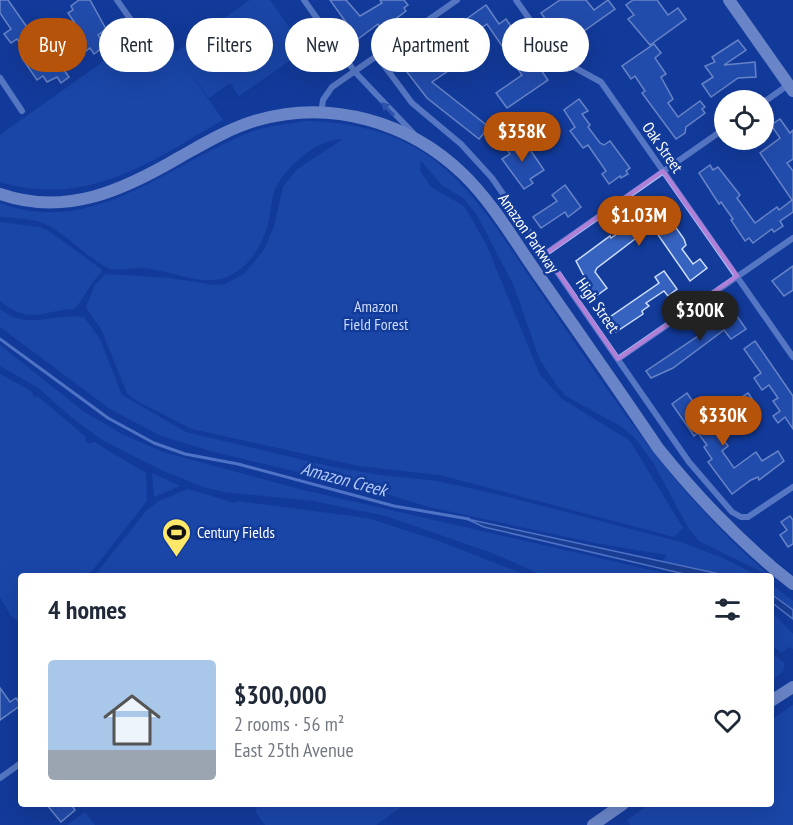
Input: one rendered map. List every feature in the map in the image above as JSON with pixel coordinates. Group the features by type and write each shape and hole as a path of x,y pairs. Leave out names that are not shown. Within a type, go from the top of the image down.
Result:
{"main road":[{"path":"729,0 791,88"},
{"name":"Amazon Parkway","path":"0,194 36,202 58,203 88,200 144,178 232,129 281,115 321,113 354,116 387,125 425,143 444,156 482,195 658,448 687,484 743,542 793,584"},
{"path":"774,699 793,687"},
{"path":"593,825 619,807"}],"street":[{"path":"117,0 130,18"},
{"path":"304,0 317,18"},
{"path":"432,18 458,0"},
{"name":"Oak Street","path":"516,0 557,58 601,82 793,357"},
{"path":"321,113 327,93 355,72 384,105 425,143"},
{"name":"High Street","path":"389,72 412,103 476,159 545,254 689,462 732,512 745,518 793,487"},
{"path":"0,78 22,111"},
{"path":"774,97 791,88"},
{"path":"545,254 714,136"},
{"path":"618,359 793,238"},
{"path":"0,778 18,765"}],"highlighted area":[{"path":"663,171 737,276 618,359 545,254"}],"green space":[{"path":"250,0 270,0 285,21 285,64 239,96 230,83 209,98 190,72 273,72 273,18 224,18"},
{"path":"186,45 186,66 179,56 186,66 186,72 190,72 223,120 144,165 90,185 62,189 32,189 0,182 0,135 99,65 99,72 174,72 174,49 176,52"},
{"name":"Amazon Field Forest","path":"306,121 357,126 373,130 420,150 451,174 481,207 621,409 675,479 736,545 767,573 699,541 689,529 654,464 636,439 622,427 566,396 557,386 539,358 514,286 477,215 464,199 442,185 421,161 420,171 431,187 464,206 486,244 540,375 562,399 630,441 683,528 674,537 440,475 359,466 192,429 137,401 127,393 102,331 86,307 95,285 106,274 170,278 214,285 225,284 244,274 264,250 274,227 283,187 296,170 343,139 323,143 302,156 285,173 274,192 268,223 259,247 243,267 219,279 198,279 144,268 116,270 108,268 44,223 0,217 0,203 34,211 66,211 98,205 128,193 248,133"},
{"path":"0,222 40,227 49,231 101,269 102,272 74,309 28,315 0,301"},
{"path":"0,309 11,316 31,320 84,317 100,339 122,395 186,432 333,467 437,481 496,494 681,542 753,573 716,573 663,561 667,555 595,543 429,507 377,491 210,451 159,435 110,409 0,327"},
{"path":"0,345 83,411 122,434 163,452 299,489 664,573 537,573 492,553 386,516 313,501 224,492 203,487 159,469 104,441 76,421 37,387 0,366"},
{"path":"0,374 31,391 35,398 37,396 86,437 85,441 90,444 94,442 146,473 147,501 90,573 18,573 18,621 11,616 0,597"},
{"path":"152,473 180,486 154,497"},
{"path":"188,489 235,503 237,501 367,518 436,540 521,573 96,573 147,510 159,501"},
{"path":"774,586 793,601 793,610 774,596"},
{"path":"774,614 793,634 793,649 789,647 781,653 774,647"},
{"path":"774,655 785,663 783,672 774,679"},
{"path":"793,705 793,825 630,825 627,820 646,807 774,807 774,718"},
{"path":"257,807 402,807 376,825 265,825 256,812"},
{"path":"85,812 95,825 67,825"}],"shaded area":[{"path":"467,519 715,573 680,573 484,527"},
{"path":"774,596 793,610 793,619 774,604"}],"building":[{"path":"0,0 8,0 21,18 18,18 18,40 11,43 4,34 11,29 0,13"},
{"path":"79,0 90,0 100,18 99,50 94,54 90,48 87,50 87,18 71,18 68,13 73,10 71,6"},
{"path":"330,0 346,0 360,16 382,3 380,0 404,0 408,5 404,8 406,11 397,18 371,18 371,29 359,38 359,18 343,18"},
{"path":"560,0 586,0 594,10 608,0 615,9 589,27 589,18 545,18 541,13"},
{"path":"633,0 657,0 668,15 678,8 686,19 650,45 628,19 634,15 626,5"},
{"path":"486,5 499,24 502,22 502,46 490,28 490,18 468,18"},
{"path":"738,40 746,50 724,65 755,62 756,77 738,78 721,90 714,90 714,95 711,97 702,84 713,77 705,66 715,62 712,57"},
{"path":"654,44 661,53 655,58 666,74 661,77 673,99 668,103 678,117 700,101 705,107 702,109 705,113 686,127 685,133 676,139 642,93 645,91 635,76 631,79 622,66"},
{"path":"32,72 65,72 69,77 61,83 57,77 47,82 43,76 37,80"},
{"path":"407,72 447,72 432,82 489,127 479,139 427,98"},
{"path":"520,72 542,72 548,80 507,108 496,93 522,75"},
{"path":"579,99 588,111 582,114 590,125 588,127 600,143 604,145 610,141 630,168 626,171 628,174 621,178 620,176 609,184 602,174 606,171 588,145 583,148 570,131 575,127 564,110"},
{"path":"780,119 790,133 793,130 793,159 787,163 793,171 793,212 780,221 783,226 774,232 772,229 753,243 749,238 745,241 731,220 733,219 721,202 719,204 699,173 710,165 713,170 718,167 740,195 737,198 755,223 777,207 779,210 792,200 760,153 764,150 774,150 774,142 780,138 774,129 774,123"},
{"path":"522,138 544,170 530,179 533,183 524,189 502,159 510,154 506,148"},
{"path":"565,185 581,207 568,217 565,212 541,228 533,217 557,201 552,195"},
{"path":"651,200 656,207 662,208 684,239 686,245 682,249 693,264 700,259 707,268 690,281 652,226 597,268 595,272 607,288 595,297 576,261 610,236 611,238 646,214 641,207"},
{"path":"793,266 793,290 784,296 772,281"},
{"path":"664,271 677,289 668,296 664,291 646,303 649,306 642,311 643,314 616,332 607,319 659,283 655,277"},
{"path":"732,309 746,329 731,339 724,330 673,368 651,378 646,371 701,334 699,331"},
{"path":"755,341 793,396 793,429 785,417 778,423 773,416 780,411 773,401 778,398 769,385 762,390 754,378 761,373 744,349"},
{"path":"687,393 693,402 697,399 700,404 703,402 715,419 712,421 714,426 728,446 722,451 734,468 756,452 762,461 778,451 784,461 759,480 758,477 751,480 732,494 708,462 712,459 704,447 707,445 698,433 694,436 672,404"},
{"path":"748,393 757,406 745,415 736,401"},
{"path":"790,516 793,520 793,544 788,547 780,535 787,530 781,522"},
{"path":"0,688 10,702 16,698 18,707 0,720"},
{"path":"48,807 73,807 75,810 61,822"}],"waterway":[{"name":"Amazon Creek","path":"0,339 108,418 154,443 185,454 238,464 394,506 469,519"}],"place":[{"name":"Century Fields","path":"176,558"}]}
